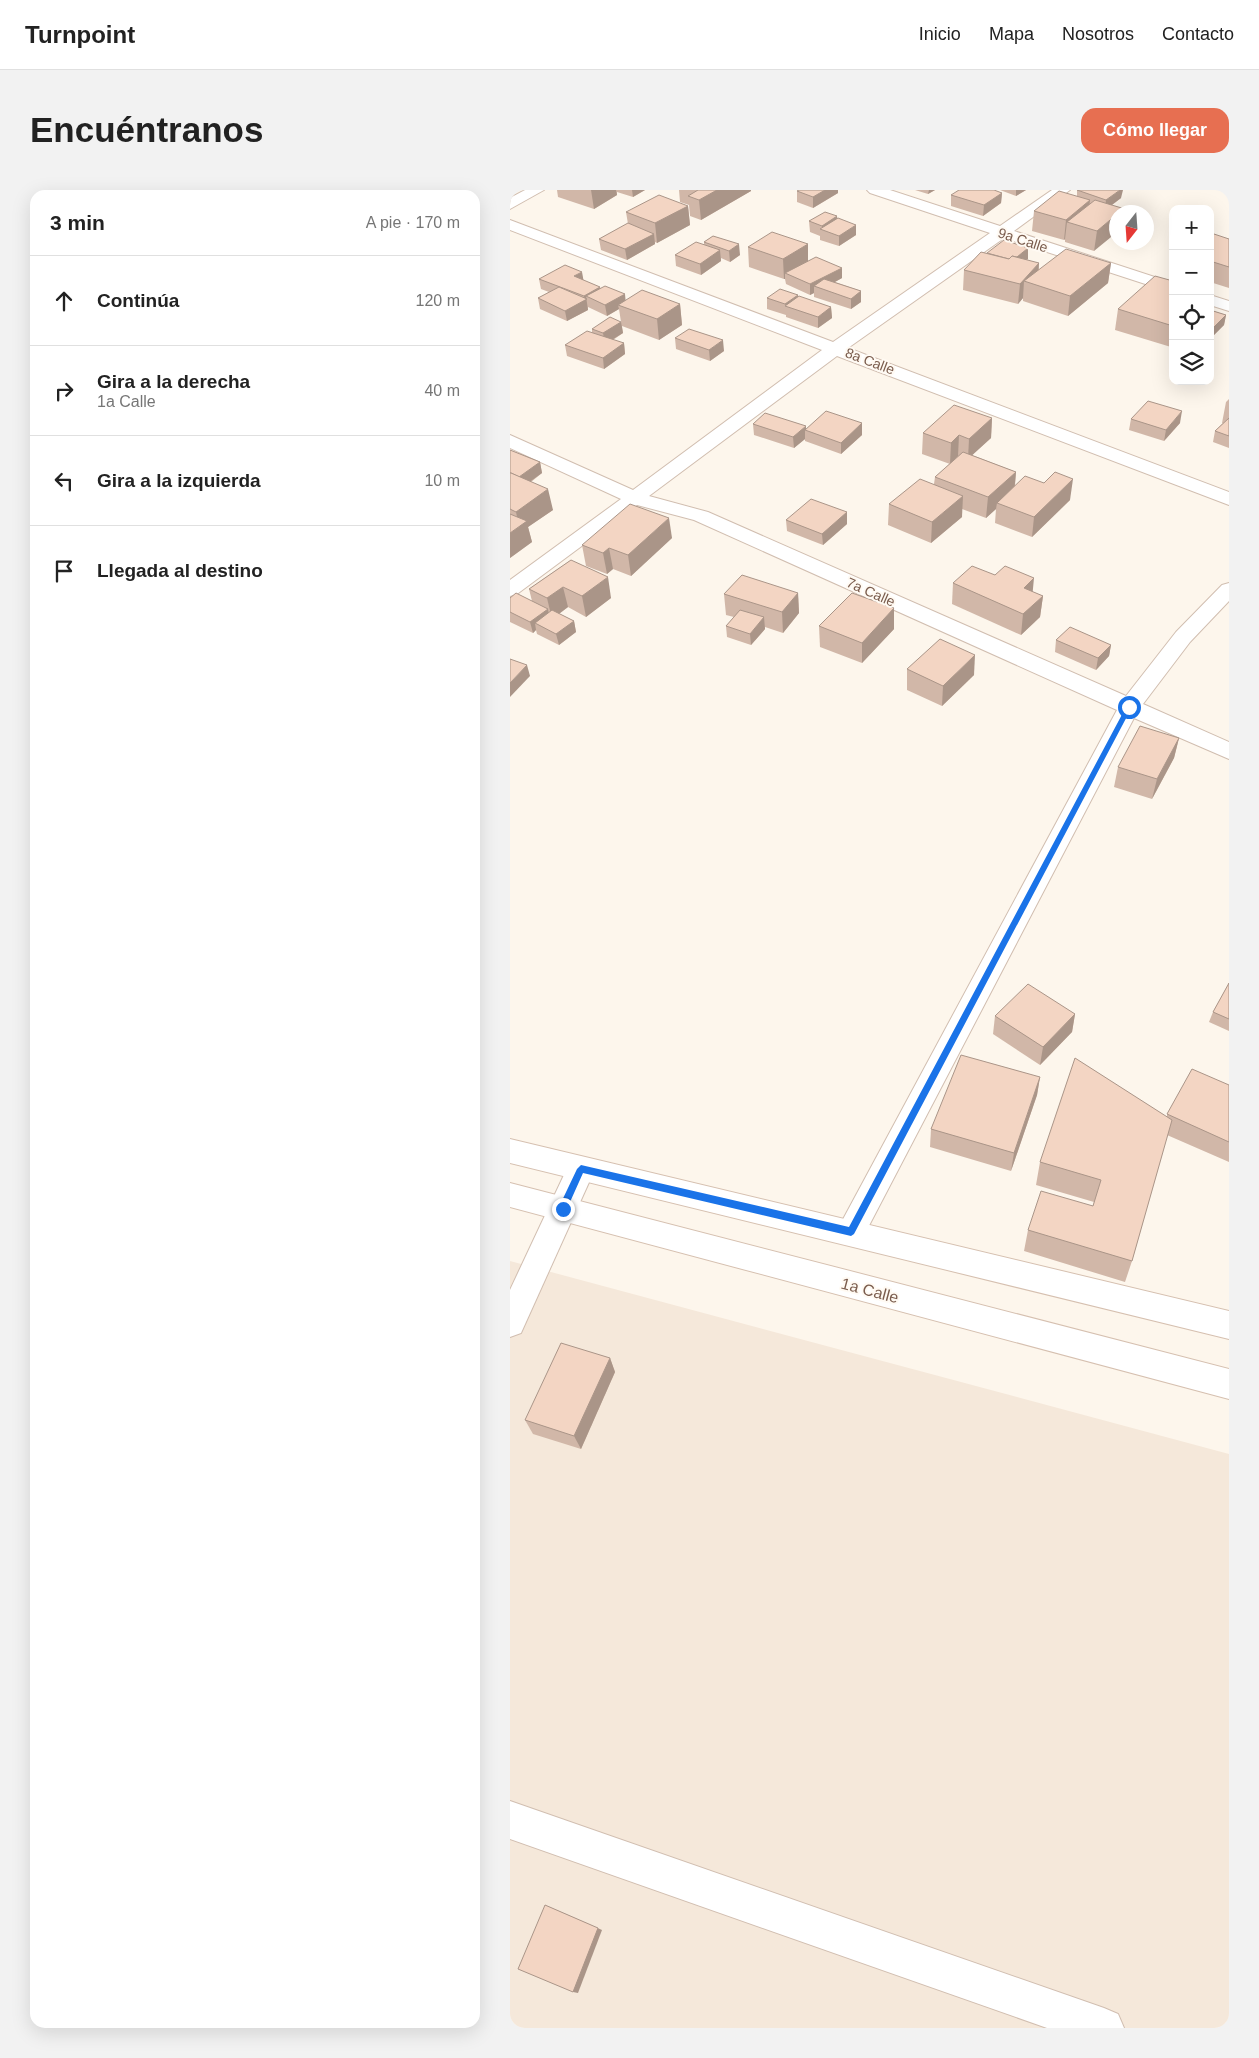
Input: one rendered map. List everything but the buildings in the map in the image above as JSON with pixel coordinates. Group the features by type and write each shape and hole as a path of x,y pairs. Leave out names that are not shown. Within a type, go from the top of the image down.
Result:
{"street":[{"path":"510,204 536,190"},
{"name":"9a Calle","path":"875,190 1169,287"},
{"path":"510,590 836,348 1062,190"},
{"name":"8a Calle","path":"510,225 1229,499"},
{"path":"1214,301 1229,306"},
{"name":"7a Calle","path":"510,441 635,498 702,516 1229,751"},
{"path":"851,1232 1129,707 1183,637 1229,589"},
{"path":"510,1151 1229,1325"},
{"path":"510,1323 581,1169"},
{"name":"1a Calle","path":"510,1195 1229,1384"},
{"path":"510,1820 1104,2028"}],"shaded area":[{"path":"510,1261 1229,1454 1229,2028 510,2028"}],"route":[{"path":"563,1209 581,1169 851,1232 1129,707"}]}
